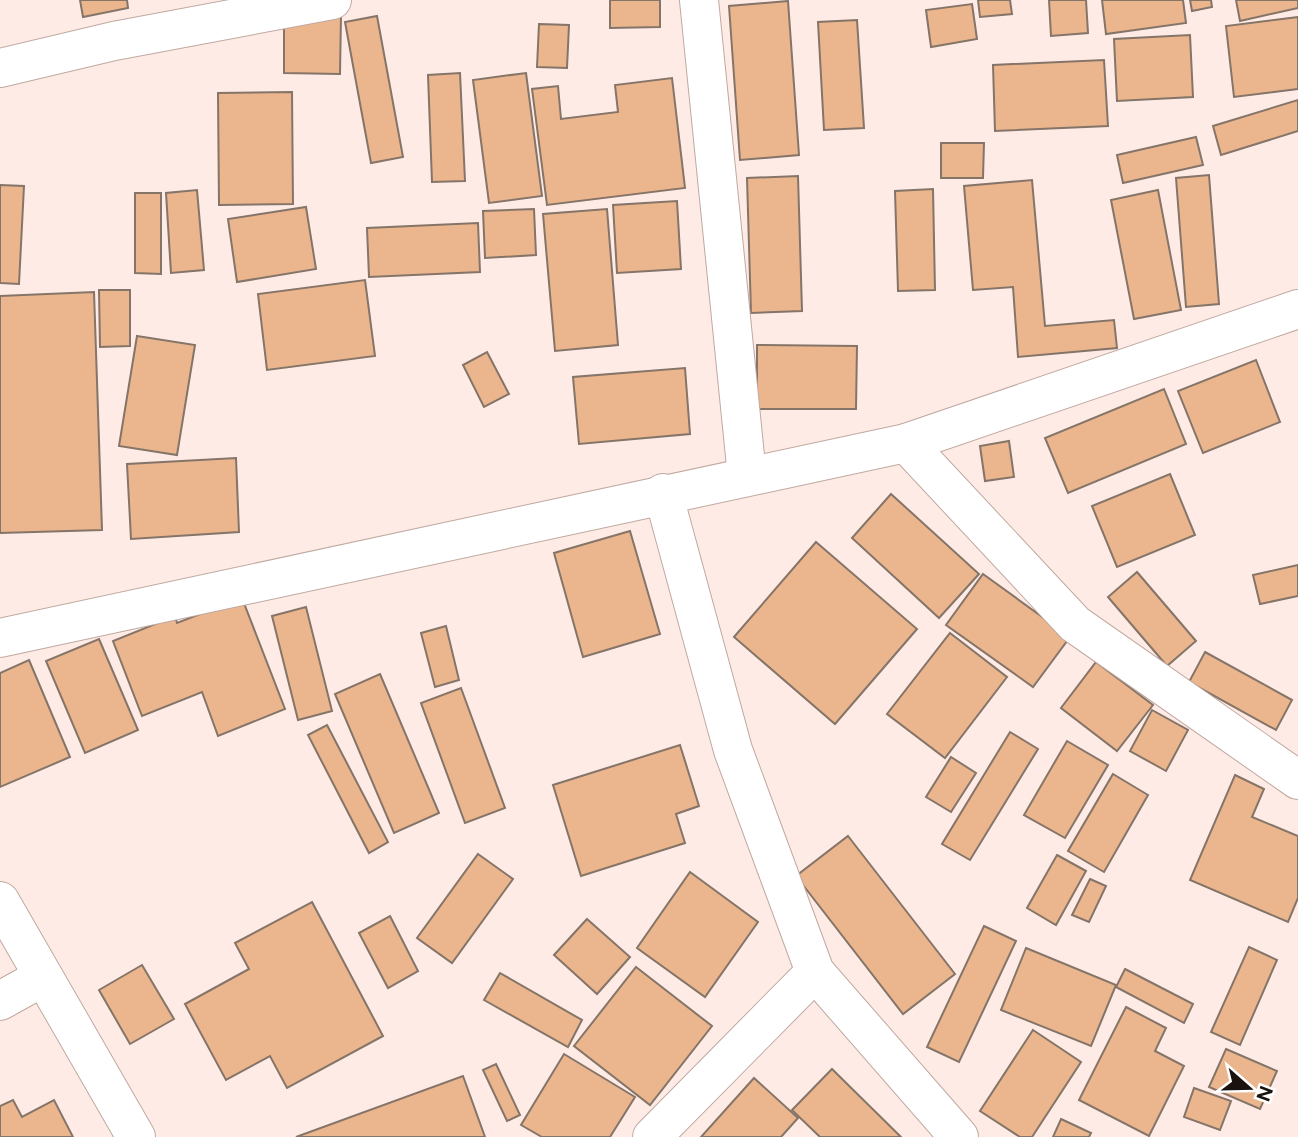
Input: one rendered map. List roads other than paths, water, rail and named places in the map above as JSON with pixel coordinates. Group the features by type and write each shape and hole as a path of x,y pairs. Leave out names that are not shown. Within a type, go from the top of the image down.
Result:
{"street":[{"path":"0,68 114,41 332,0"},
{"path":"699,0 747,476"},
{"path":"0,638 663,493 906,443 1298,309"},
{"path":"906,443 1074,624 1298,780"},
{"path":"663,493 733,750 814,972 959,1137"},
{"path":"0,901 136,1137"},
{"path":"652,1137 814,972"},
{"path":"0,1001 43,977"}]}
